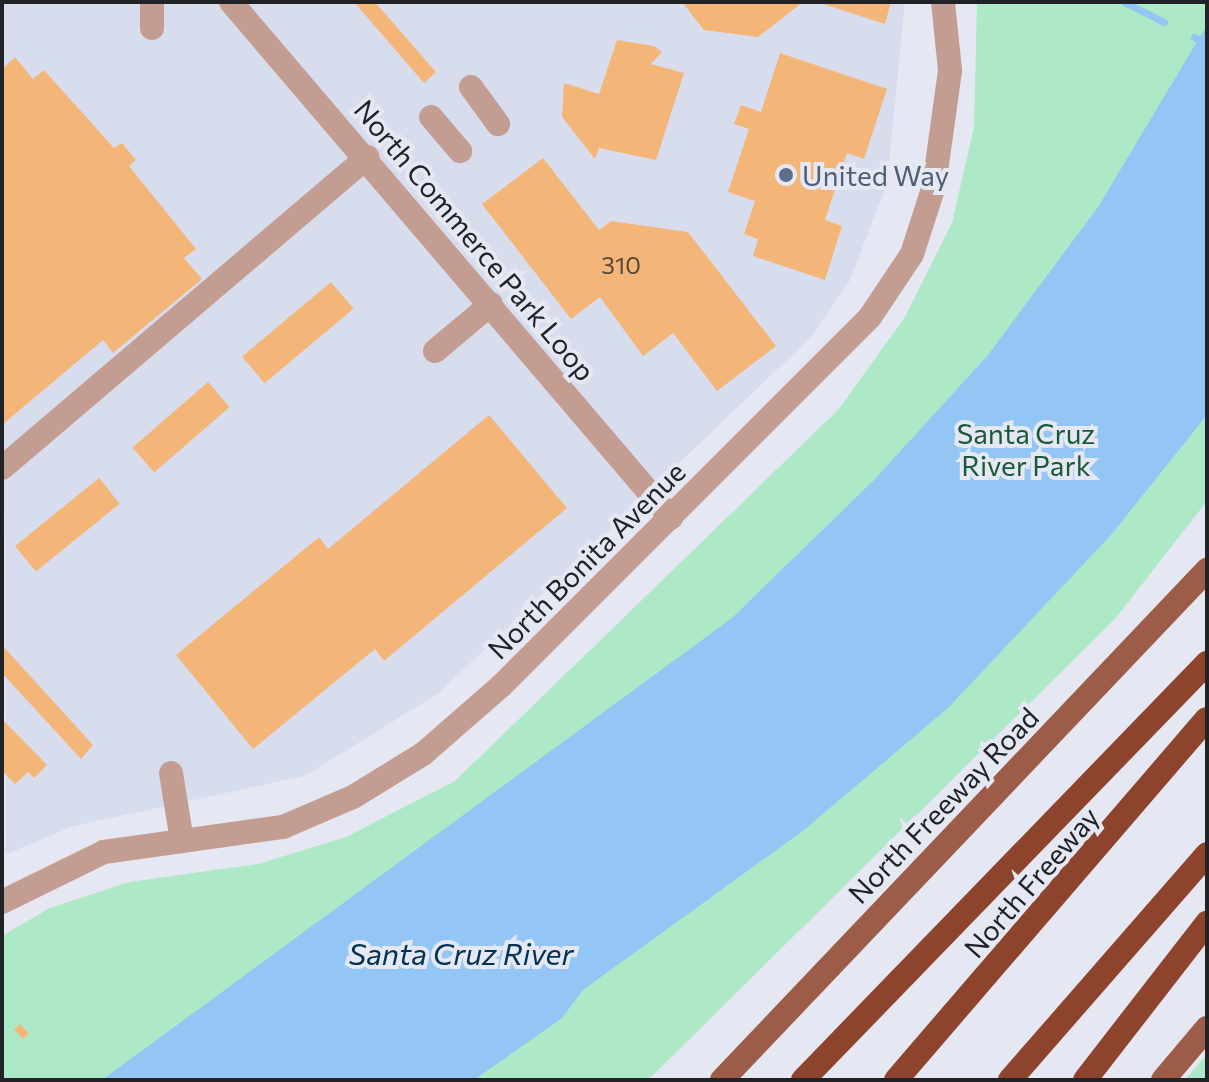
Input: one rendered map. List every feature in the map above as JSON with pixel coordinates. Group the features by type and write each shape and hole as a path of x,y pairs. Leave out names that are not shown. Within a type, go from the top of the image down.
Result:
{"highway":[{"path":"803,1080 1207,663"},
{"name":"North Freeway","path":"896,1080 1207,719"},
{"path":"1010,1080 1207,854"},
{"path":"1085,1080 1207,923"}],"main road":[{"name":"North Freeway Road","path":"722,1080 1207,570"},
{"path":"1163,1080 1207,1028"}],"street":[{"path":"152,2 152,28"},
{"name":"North Commerce Park Loop","path":"231,2 367,157 671,518"},
{"name":"North Bonita Avenue","path":"2,902 104,852 283,827 353,797 423,754 671,518 870,317 912,254 934,186 950,70 943,2"},
{"path":"471,87 498,124"},
{"path":"431,117 460,151"},
{"path":"2,468 367,157"},
{"path":"435,351 491,304"},
{"path":"171,773 182,841"}],"shaded area":[{"path":"2,2 905,2 887,185 849,282 811,337 439,693 305,776 74,826 6,854"}],"green space":[{"name":"Santa Cruz River Park","path":"977,2 1207,2 1207,501 1115,619 648,1080 2,1080 2,936 50,908 129,882 258,864 346,837 455,781 838,410 905,317 952,223 974,127"},
{"path":"1207,1054 1207,1080 1185,1080"}],"water":[{"name":"Santa Cruz River","path":"1207,25 1207,415 1111,535 948,708 804,830 583,990 562,1018 474,1080 102,1080 732,618 875,479 988,355 1098,207"}],"building":[{"path":"354,2 375,2 436,72 424,83"},
{"path":"682,2 803,2 758,37 704,30"},
{"path":"817,2 891,2 885,24"},
{"path":"617,40 654,46 662,52 651,64 684,73 656,160 599,148 595,159 562,117 564,83 599,94"},
{"name":"United Way","path":"780,53 887,89 864,159 847,153 825,220 842,226 825,280 753,256 758,239 744,234 755,201 728,192 749,129 734,124 741,105 761,112"},
{"path":"15,57 33,79 44,70 114,148 122,143 136,160 129,166 196,249 184,258 202,279 113,353 103,340 2,425 2,69"},
{"path":"543,158 599,230 611,221 688,232 776,346 717,391 673,333 643,356 600,297 571,319 482,204"},
{"path":"331,282 353,309 265,383 242,357"},
{"path":"208,382 230,407 154,473 133,448"},
{"path":"489,415 567,508 384,661 375,649 253,749 176,655 319,537 328,549"},
{"path":"99,478 120,504 36,572 15,546"},
{"path":"2,645 93,745 81,759 2,673"},
{"path":"2,719 47,765 34,778 28,772 15,784 2,771"},
{"path":"20,1024 29,1034 23,1039 14,1029"}],"waterway":[{"path":"1124,2 1164,22"},
{"path":"1194,37 1207,44"}],"place":[{"name":"United Way","path":"786,175"}]}
